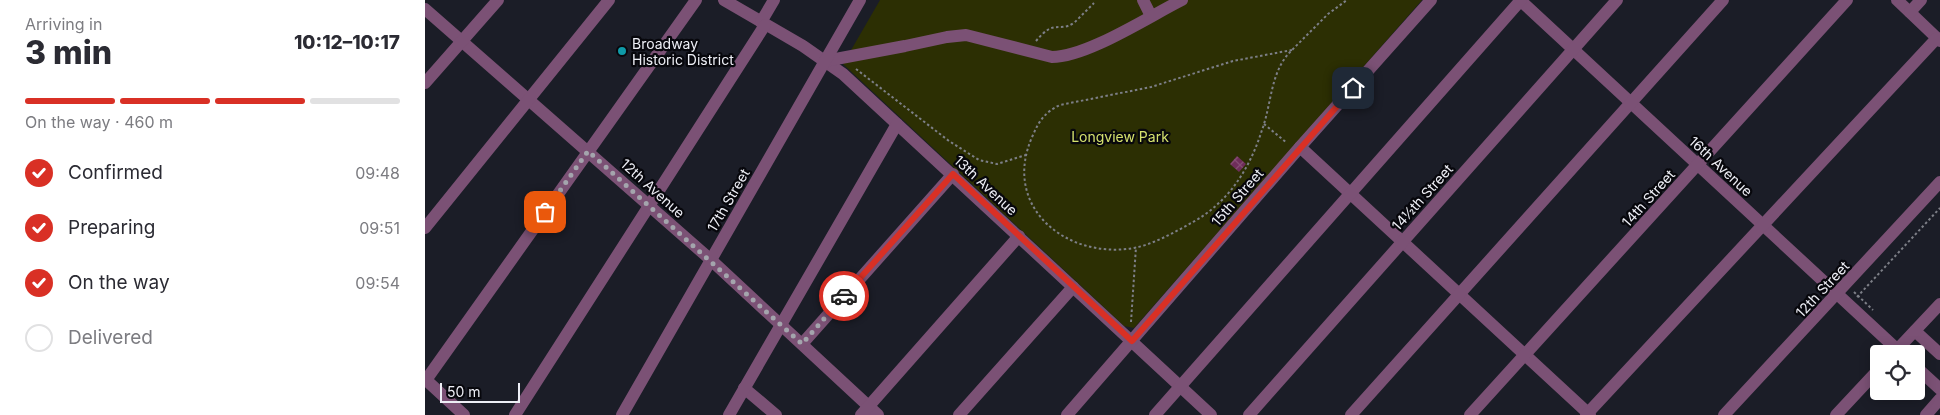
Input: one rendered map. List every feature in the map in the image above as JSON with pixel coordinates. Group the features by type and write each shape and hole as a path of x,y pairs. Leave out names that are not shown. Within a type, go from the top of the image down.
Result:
{"street":[{"path":"425,83 498,0"},
{"path":"425,228 609,0"},
{"path":"464,415 426,379 695,0"},
{"name":"13th Avenue","path":"724,0 825,61 843,74 1073,287 1132,335 1180,387 1211,415"},
{"path":"515,415 650,205 763,24 774,0"},
{"name":"17th Street","path":"622,415 860,0"},
{"path":"1143,0 1151,16"},
{"path":"825,61 966,35 1052,57 1063,57 1096,45 1182,0"},
{"name":"15th Street","path":"1067,415 1132,335 1431,0"},
{"path":"1155,415 1521,0"},
{"name":"16th Avenue","path":"1521,0 1838,294 1890,345"},
{"name":"14½th Street","path":"1249,415 1617,0"},
{"path":"1351,415 1723,0"},
{"name":"14th Street","path":"1470,415 1847,0"},
{"path":"1298,149 1350,192 1588,414 1939,39 1897,0"},
{"path":"1910,12 1921,0"},
{"name":"12th Avenue","path":"425,8 711,260 802,344 865,410 878,415"},
{"path":"729,415 897,124"},
{"path":"802,344 953,174"},
{"name":"12th Street","path":"1724,415 1940,182"},
{"path":"865,410 1019,236"},
{"path":"959,415 1073,287"},
{"path":"1903,345 1940,304"},
{"path":"1915,331 1940,354"},
{"path":"1925,375 1940,389"},
{"path":"1835,415 1870,378"},
{"path":"744,388 776,415"},
{"path":"1926,415 1940,399"}],"path":[{"path":"1292,50 1233,61 1151,87 1060,105 1051,110 1038,124 1026,155 1025,175 1028,195 1038,215 1060,235 1085,246 1109,250 1136,248 1166,236 1215,208 1239,182 1264,124 1276,76 1281,64 1292,50 1328,14 1347,0"},
{"path":"1028,51 1048,28 1070,26 1095,3"},
{"path":"839,58 949,141 979,160 997,164 1026,155"},
{"path":"1264,124 1298,149"},
{"path":"1853,300 1940,208"},
{"path":"1132,335 1136,248"}],"green space":[{"name":"Longview Park","path":"880,0 1422,0 1134,328 1124,326 843,64"}],"building":[{"path":"1237,156 1246,164 1239,172 1230,164"}],"way so far":[{"path":"545,212 588,151 802,344 844,296"}],"place":[{"name":"Broadway Historic District","path":"622,51"}],"route":[{"path":"844,296 953,174 1132,341 1353,88"}]}
